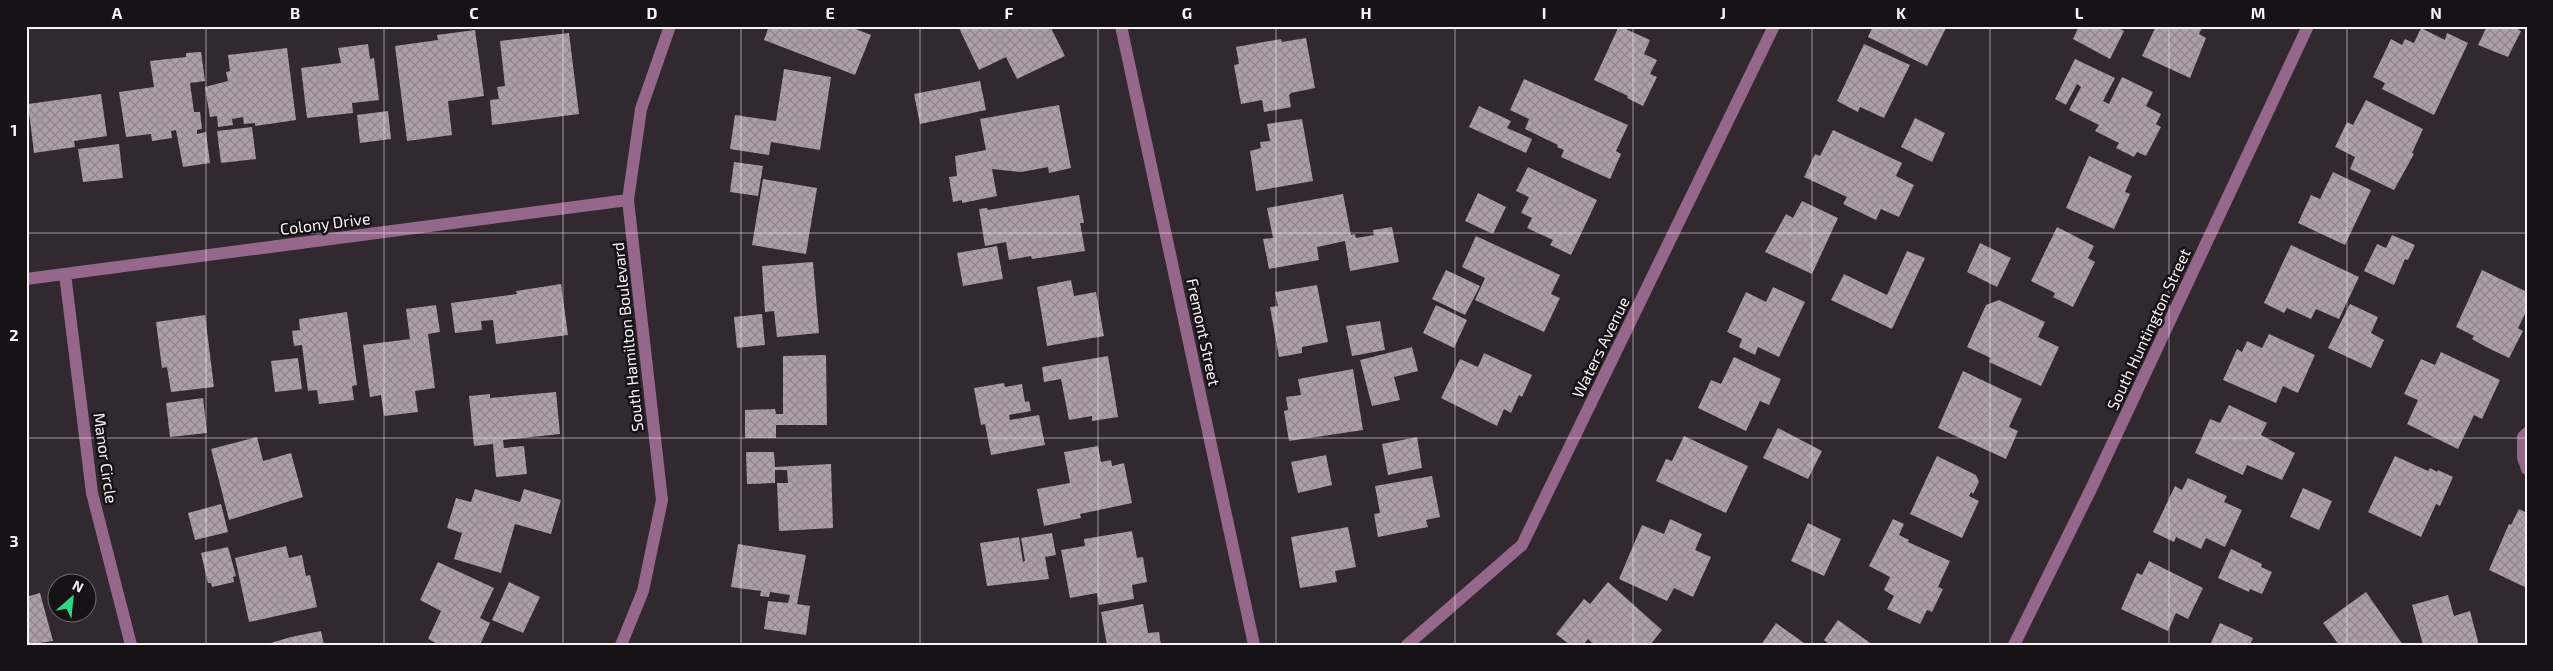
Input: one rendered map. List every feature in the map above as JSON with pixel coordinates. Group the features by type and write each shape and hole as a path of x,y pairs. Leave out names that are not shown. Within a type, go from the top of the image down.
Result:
{"street":[{"name":"South Hamilton Boulevard","path":"621,645 643,591 662,500 628,200 641,109 670,26"},
{"name":"Fremont Street","path":"1121,26 1254,645"},
{"name":"Waters Avenue","path":"1407,645 1522,545 1774,26"},
{"name":"South Huntington Street","path":"2014,645 2091,489 2308,26"},
{"name":"Colony Drive","path":"26,279 628,200"},
{"name":"Manor Circle","path":"65,274 92,493 131,645"},
{"path":"2527,433 2524,437 2523,457 2527,469"}],"building":[{"path":"769,26 848,26 871,35 855,75 764,40"},
{"path":"958,26 1050,26 1065,56 1017,79 1006,57 979,70"},
{"path":"1619,26 1650,40 1644,54 1657,60 1650,74 1657,77 1643,106 1627,98 1628,96 1594,80"},
{"path":"1873,26 1947,26 1927,66 1868,37"},
{"path":"2079,26 2115,26 2124,31 2110,59 2073,39"},
{"path":"2156,26 2203,26 2199,34 2206,38 2190,78 2142,56"},
{"path":"2487,26 2512,26 2521,31 2508,57 2478,45"},
{"path":"2421,28 2445,40 2447,33 2468,43 2434,115 2382,89 2385,83 2373,77 2391,39 2402,45 2405,39 2414,43"},
{"path":"475,30 484,96 448,101 452,135 407,141 395,46 438,40 437,35"},
{"path":"569,33 579,114 492,125 490,100 499,99 497,87 505,86 500,41"},
{"path":"1306,38 1315,88 1291,93 1289,95 1291,107 1264,112 1262,100 1241,104 1234,65 1239,64 1236,47 1281,39 1282,42"},
{"path":"368,44 370,59 374,58 379,100 352,103 353,113 307,118 301,68 341,63 338,48"},
{"path":"1864,44 1910,65 1884,118 1860,107 1858,112 1837,101"},
{"path":"287,48 296,120 255,126 255,123 244,124 243,117 232,119 233,125 218,127 217,116 210,117 205,87 228,81 226,72 230,71 228,55"},
{"path":"201,52 205,81 190,83 194,112 200,112 202,129 197,130 197,134 206,132 210,163 183,167 176,130 171,131 172,138 152,141 151,134 126,137 119,92 154,87 150,61 186,57 186,53"},
{"path":"2075,59 2115,78 2103,101 2109,104 2122,77 2153,92 2146,106 2161,114 2156,124 2161,127 2146,156 2137,152 2134,157 2116,148 2119,143 2095,131 2099,125 2069,110 2081,87 2077,84 2066,105 2055,99"},
{"path":"784,69 831,77 820,150 771,142 769,155 730,149 735,115 776,121"},
{"path":"1524,79 1628,125 1616,151 1621,154 1610,179 1561,157 1564,150 1557,147 1558,145 1525,129 1529,119 1510,110"},
{"path":"980,81 986,110 920,124 914,94"},
{"path":"101,94 107,136 74,141 75,147 34,153 28,104"},
{"path":"2366,100 2423,129 2412,153 2414,154 2394,190 2350,169 2355,157 2335,147 2347,122 2353,125"},
{"path":"1059,105 1071,168 1049,173 1048,167 1021,172 992,169 997,196 962,203 962,200 953,202 949,177 957,176 955,156 986,150 980,119"},
{"path":"1479,106 1511,121 1507,128 1532,139 1526,153 1469,127"},
{"path":"388,111 391,139 360,143 357,115"},
{"path":"1915,118 1945,133 1932,162 1901,147"},
{"path":"1302,119 1313,181 1256,191 1250,151 1261,148 1260,142 1270,141 1267,124"},
{"path":"252,127 256,159 221,163 217,131"},
{"path":"1833,130 1902,163 1896,176 1914,185 1899,217 1881,209 1876,220 1843,204 1847,197 1804,177 1815,154 1820,156"},
{"path":"119,144 123,178 83,182 78,149"},
{"path":"2089,156 2132,176 2125,192 2130,194 2114,229 2066,208"},
{"path":"734,162 763,166 758,196 730,192"},
{"path":"1528,167 1597,200 1571,255 1550,245 1553,240 1527,228 1532,218 1521,213 1529,197 1516,191"},
{"path":"2333,172 2371,190 2345,245 2298,223 2311,195 2320,199"},
{"path":"763,179 817,188 806,254 752,245"},
{"path":"1478,193 1506,207 1493,234 1465,221"},
{"path":"1343,194 1351,235 1355,234 1356,238 1374,235 1373,230 1392,227 1399,262 1350,271 1345,241 1317,247 1319,260 1269,269 1263,239 1273,238 1267,208"},
{"path":"1079,195 1084,223 1080,223 1085,251 1032,259 1031,256 1009,260 1006,242 985,246 979,209 987,208 988,210"},
{"path":"1802,201 1838,218 1812,274 1765,252 1786,214 1793,218"},
{"path":"2057,227 2094,246 2088,258 2095,262 2073,307 2053,297 2055,293 2031,281"},
{"path":"2392,235 2415,245 2408,260 2405,259 2394,285 2364,271 2377,244 2386,248"},
{"path":"1476,236 1560,275 1551,294 1560,298 1544,332 1475,300 1485,278 1462,267"},
{"path":"1980,243 2011,258 1997,287 1967,272"},
{"path":"2291,245 2359,277 2339,319 2316,309 2311,319 2287,308 2284,313 2264,303"},
{"path":"997,246 1003,279 963,286 957,253"},
{"path":"1907,251 1925,258 1892,329 1831,300 1844,274 1887,295"},
{"path":"813,262 819,333 777,337 774,311 765,312 762,266"},
{"path":"1446,270 1480,286 1465,315 1432,299"},
{"path":"2482,270 2527,292 2527,310 2518,328 2523,331 2509,358 2472,339 2474,336 2456,327"},
{"path":"1071,280 1074,296 1096,292 1104,336 1047,346 1037,287"},
{"path":"561,284 568,335 496,344 493,320 481,321 482,330 455,333 451,303 517,294 516,291"},
{"path":"1317,285 1328,342 1302,347 1302,353 1279,357 1270,307 1278,306 1275,292"},
{"path":"1773,287 1805,302 1779,357 1758,347 1755,355 1739,347 1742,339 1727,332 1746,292 1766,302"},
{"path":"1999,300 2045,322 2038,337 2059,347 2041,386 1989,362 1991,358 1967,347 1986,305"},
{"path":"2350,304 2378,317 2371,333 2384,340 2371,368 2328,348"},
{"path":"436,305 440,332 428,334 435,388 415,391 418,412 384,416 381,395 370,397 363,345 410,339 406,309"},
{"path":"1436,305 1467,320 1454,348 1423,333"},
{"path":"347,312 357,385 352,386 354,400 319,404 317,390 308,391 302,345 294,346 292,331 300,330 299,319"},
{"path":"762,314 765,345 737,348 734,317"},
{"path":"205,315 214,387 171,392 167,367 162,368 156,322"},
{"path":"1380,321 1385,350 1352,356 1346,326"},
{"path":"2269,334 2315,355 2298,393 2283,386 2276,403 2223,380 2237,349 2242,352 2247,341 2262,348"},
{"path":"1412,347 1418,371 1394,377 1400,400 1372,406 1360,360"},
{"path":"2441,352 2500,380 2482,419 2474,415 2458,449 2407,424 2418,400 2404,394 2421,359 2435,365"},
{"path":"1484,353 1532,375 1522,397 1519,395 1511,413 1504,409 1497,426 1441,398 1460,359 1478,367"},
{"path":"826,355 827,425 776,425 776,438 745,438 745,410 775,409 776,414 783,414 783,356"},
{"path":"1108,356 1118,417 1092,421 1092,416 1069,420 1061,379 1044,382 1042,367"},
{"path":"1734,357 1781,379 1769,405 1760,401 1746,431 1698,408 1711,380 1721,384"},
{"path":"298,358 302,389 275,392 271,361"},
{"path":"1353,369 1363,430 1289,441 1284,411 1288,410 1286,397 1301,395 1298,379"},
{"path":"1963,371 2022,399 2009,427 2018,431 2006,459 1938,428"},
{"path":"1004,383 1005,387 1022,384 1025,402 1029,401 1031,411 1009,415 1010,420 1039,415 1045,445 991,455 985,424 981,425 974,388"},
{"path":"556,392 560,434 503,440 504,448 524,446 527,474 496,477 493,444 474,446 469,396 490,394 490,398"},
{"path":"203,398 207,433 170,437 166,403"},
{"path":"2229,405 2267,423 2261,435 2295,453 2282,480 2247,465 2243,475 2195,453 2210,419 2220,423"},
{"path":"1778,428 1822,451 1808,479 1763,458"},
{"path":"1684,436 1748,466 1726,513 1656,481 1666,459 1672,461"},
{"path":"257,437 263,461 291,453 303,497 229,520 211,449"},
{"path":"1417,437 1422,468 1388,475 1382,444"},
{"path":"1098,446 1101,462 1111,460 1112,466 1124,463 1132,503 1080,514 1081,518 1044,526 1037,489 1070,483 1064,452"},
{"path":"746,452 774,452 775,467 831,464 833,528 779,531 777,483 788,483 787,470 775,470 775,483 747,484"},
{"path":"1326,455 1332,485 1298,493 1291,462"},
{"path":"1937,456 1976,475 1979,482 1973,494 1971,492 1969,496 1979,501 1962,538 1910,514"},
{"path":"2395,456 2428,471 2430,468 2453,477 2440,506 2436,504 2421,537 2368,512"},
{"path":"1432,476 1440,517 1426,520 1428,527 1378,537 1374,514 1380,513 1375,486"},
{"path":"2188,478 2227,496 2224,502 2242,510 2225,547 2206,538 2201,549 2176,537 2174,542 2153,532 2175,486 2182,490"},
{"path":"2303,488 2332,501 2319,530 2290,517"},
{"path":"475,489 520,502 524,489 561,500 551,534 515,524 501,573 454,559 462,533 447,528 456,498 471,502"},
{"path":"221,504 228,532 195,540 188,513"},
{"path":"2519,509 2527,513 2527,588 2489,570 2509,524 2511,525"},
{"path":"1670,519 1702,534 1695,550 1711,557 1693,597 1674,588 1667,601 1619,579 1642,525 1664,534"},
{"path":"1893,519 1904,524 1899,535 1909,540 1908,542 1950,561 1938,587 1943,589 1932,612 1927,610 1920,624 1887,609 1894,596 1884,590 1890,577 1869,566"},
{"path":"1808,523 1841,539 1824,576 1791,561"},
{"path":"1348,527 1356,567 1335,571 1337,582 1300,588 1291,537"},
{"path":"1132,531 1137,558 1143,557 1147,582 1132,585 1134,599 1099,605 1097,593 1070,598 1061,550 1085,546 1084,539"},
{"path":"1052,533 1056,555 1045,557 1049,579 987,586 980,543 1019,537 1023,562 1025,561 1021,538"},
{"path":"738,544 806,555 797,604 810,606 806,635 764,629 768,601 788,603 790,595 770,592 769,597 760,596 761,591 731,587"},
{"path":"286,546 289,558 302,555 306,576 310,575 317,607 249,622 235,558"},
{"path":"228,547 236,576 233,577 234,582 212,587 211,583 208,583 201,553"},
{"path":"2231,549 2262,564 2261,567 2272,572 2262,594 2250,589 2249,592 2218,578"},
{"path":"2149,561 2203,588 2188,619 2176,613 2168,631 2121,609 2137,573 2142,575"},
{"path":"438,562 494,588 480,618 490,623 480,645 440,645 428,639 441,611 420,600"},
{"path":"509,582 540,597 523,633 492,620"},
{"path":"1608,582 1662,630 1650,645 1621,645 1618,643 1617,645 1594,645 1588,639 1583,645 1570,645 1556,634 1584,599 1590,604"},
{"path":"2366,592 2403,645 2339,645 2323,623"},
{"path":"40,593 53,641 26,645 26,597"},
{"path":"2448,595 2454,616 2470,611 2479,645 2423,645 2412,605"},
{"path":"1143,604 1148,633 1159,632 1161,645 1107,645 1101,612"},
{"path":"1838,620 1873,645 1830,645 1824,640"},
{"path":"1776,623 1807,645 1761,645"},
{"path":"2220,623 2253,638 2250,645 2210,645"},
{"path":"321,631 324,645 264,645 291,637"}]}
